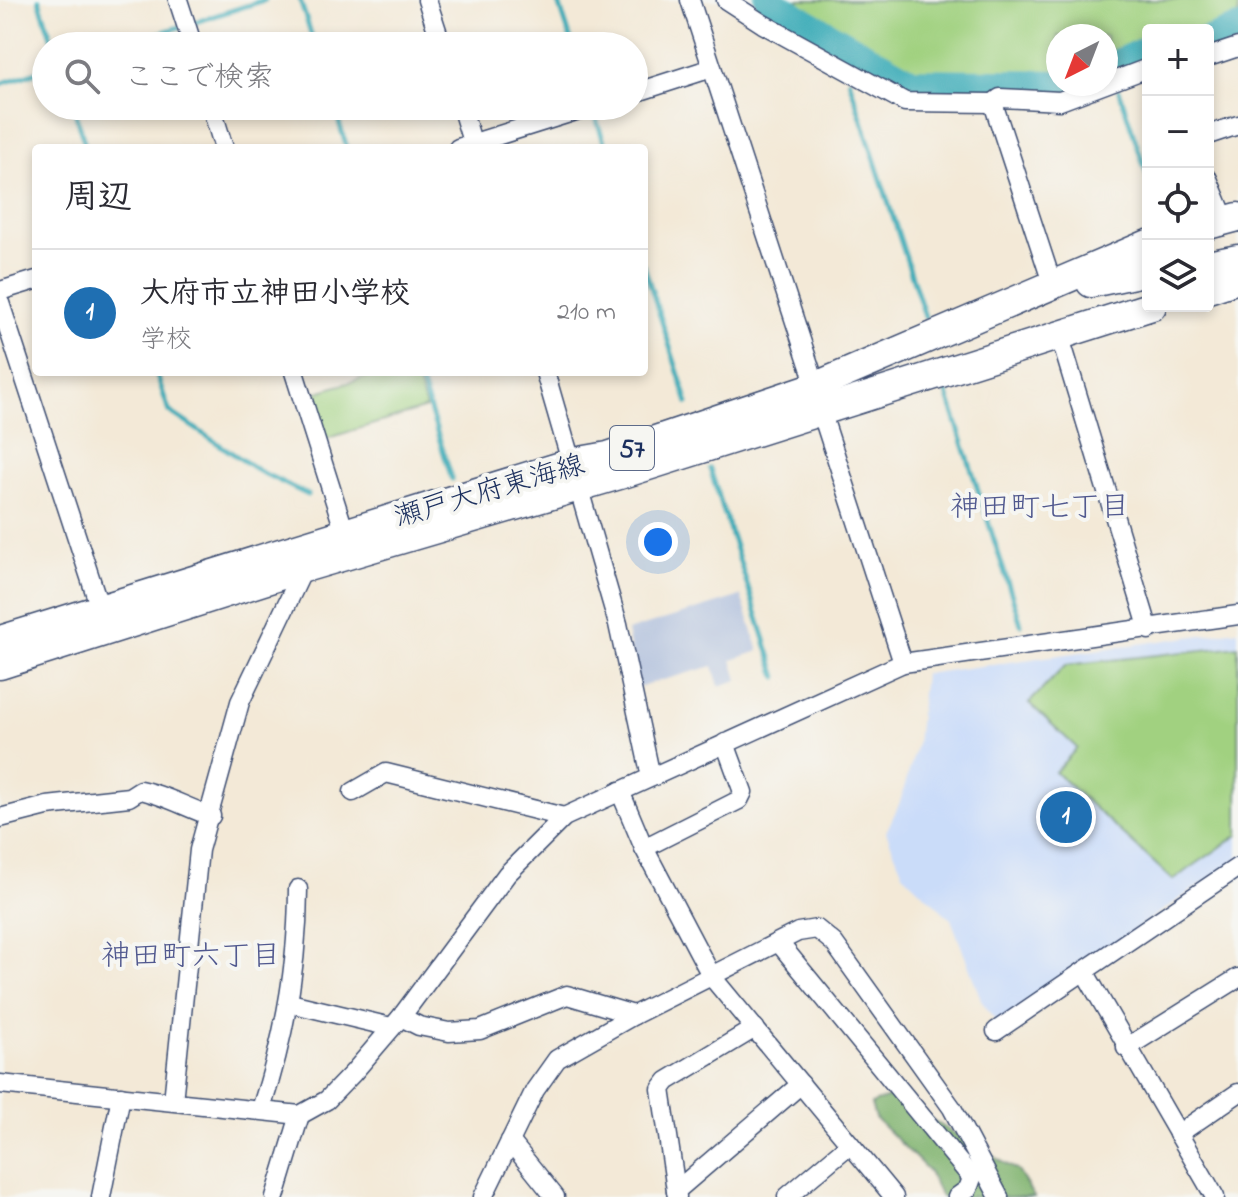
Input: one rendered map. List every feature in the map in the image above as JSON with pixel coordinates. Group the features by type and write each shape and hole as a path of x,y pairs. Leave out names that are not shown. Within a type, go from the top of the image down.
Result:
{"main road":[{"name":"瀬戸大府東海線","path":"818,399 984,315 1142,246"},
{"path":"1214,264 1238,259"},
{"name":"57","path":"984,315 1023,309 1075,288 1142,272"},
{"path":"1214,287 1238,279"},
{"name":"瀬戸大府東海線","path":"0,665 304,568 576,474 818,399 1142,309"},
{"name":"瀬戸大府東海線","path":"0,640 345,533 576,474"}],"street":[{"path":"427,0 437,32"},
{"path":"690,0 903,663"},
{"path":"726,0 763,24 905,102 993,103 1000,98 1060,101 1142,70"},
{"path":"181,7 188,32"},
{"path":"1214,55 1238,47"},
{"path":"648,89 712,68"},
{"path":"993,103 1052,283"},
{"path":"215,120 223,144"},
{"path":"463,120 467,144"},
{"path":"477,144 550,120"},
{"path":"1214,133 1238,125"},
{"path":"1214,195 1224,221"},
{"path":"0,291 32,281"},
{"path":"0,303 100,608"},
{"path":"1059,334 1149,630"},
{"path":"295,376 345,533"},
{"path":"546,376 618,624 651,777"},
{"path":"173,1101 199,850 211,816 240,702 304,568"},
{"path":"0,1084 300,1115 327,1100 396,1022 507,874 564,817 903,663 1238,615"},
{"path":"644,848 739,800 743,792 725,743"},
{"path":"353,792 386,773 564,817"},
{"path":"0,818 47,806 129,797 140,790 165,795 175,804 211,816"},
{"path":"620,791 644,848 712,977 894,1197"},
{"path":"996,1031 1238,867"},
{"path":"261,1109 278,1057 290,1003 298,951 298,889"},
{"path":"483,1197 535,1090 557,1059 634,1015 780,944 798,932 817,929 834,943 952,1108 999,1197"},
{"path":"780,944 972,1178 968,1189 957,1197"},
{"path":"1084,971 1215,1197"},
{"path":"1126,1048 1238,978"},
{"path":"290,1003 449,1032 480,1030 567,995 634,1015"},
{"path":"677,1194 661,1089 667,1081 755,1028"},
{"path":"677,1194 801,1084"},
{"path":"1178,1134 1238,1093"},
{"path":"101,1197 121,1096"},
{"path":"275,1197 300,1115"},
{"path":"510,1141 555,1197"},
{"path":"787,1197 850,1144"}],"shaded area":[{"path":"741,596 759,651 732,660 738,680 719,686 713,666 638,687 627,631"},
{"path":"1238,630 1238,859 998,1023 982,1002 951,919 904,875 886,832 900,802 917,744 924,674"}],"green space":[{"path":"778,0 1238,0 1238,21 1214,31 1214,24 1142,24 1142,45 1118,56 1118,24 1046,24 1046,79 913,75"},
{"path":"370,376 415,376 426,408 322,440 308,395"},
{"path":"1238,646 1238,835 1173,880 1055,772 1077,748 1029,703 1066,665"},
{"path":"891,1096 1018,1171 1034,1197 941,1197 928,1170 875,1118 871,1104"}],"waterway":[{"path":"39,0 49,32"},
{"path":"163,32 265,0"},
{"path":"300,0 310,32"},
{"path":"558,0 568,32"},
{"path":"768,0 911,82 1046,84"},
{"path":"1214,38 1238,29"},
{"path":"1118,63 1142,52"},
{"path":"856,65 864,56"},
{"path":"0,84 32,74"},
{"path":"849,80 925,317"},
{"path":"1119,90 1145,168"},
{"path":"77,120 85,144"},
{"path":"338,120 346,144"},
{"path":"597,120 605,144"},
{"path":"648,278 688,403"},
{"path":"157,376 169,411 259,471 308,495"},
{"path":"419,376 452,479"},
{"path":"946,390 1021,624"},
{"path":"710,469 777,677"}],"place":[{"name":"大府市立神田小学校","path":"1066,817"}],"district":[{"name":"神田町七丁目","path":"1040,506"},
{"name":"神田町六丁目","path":"191,955"}]}
